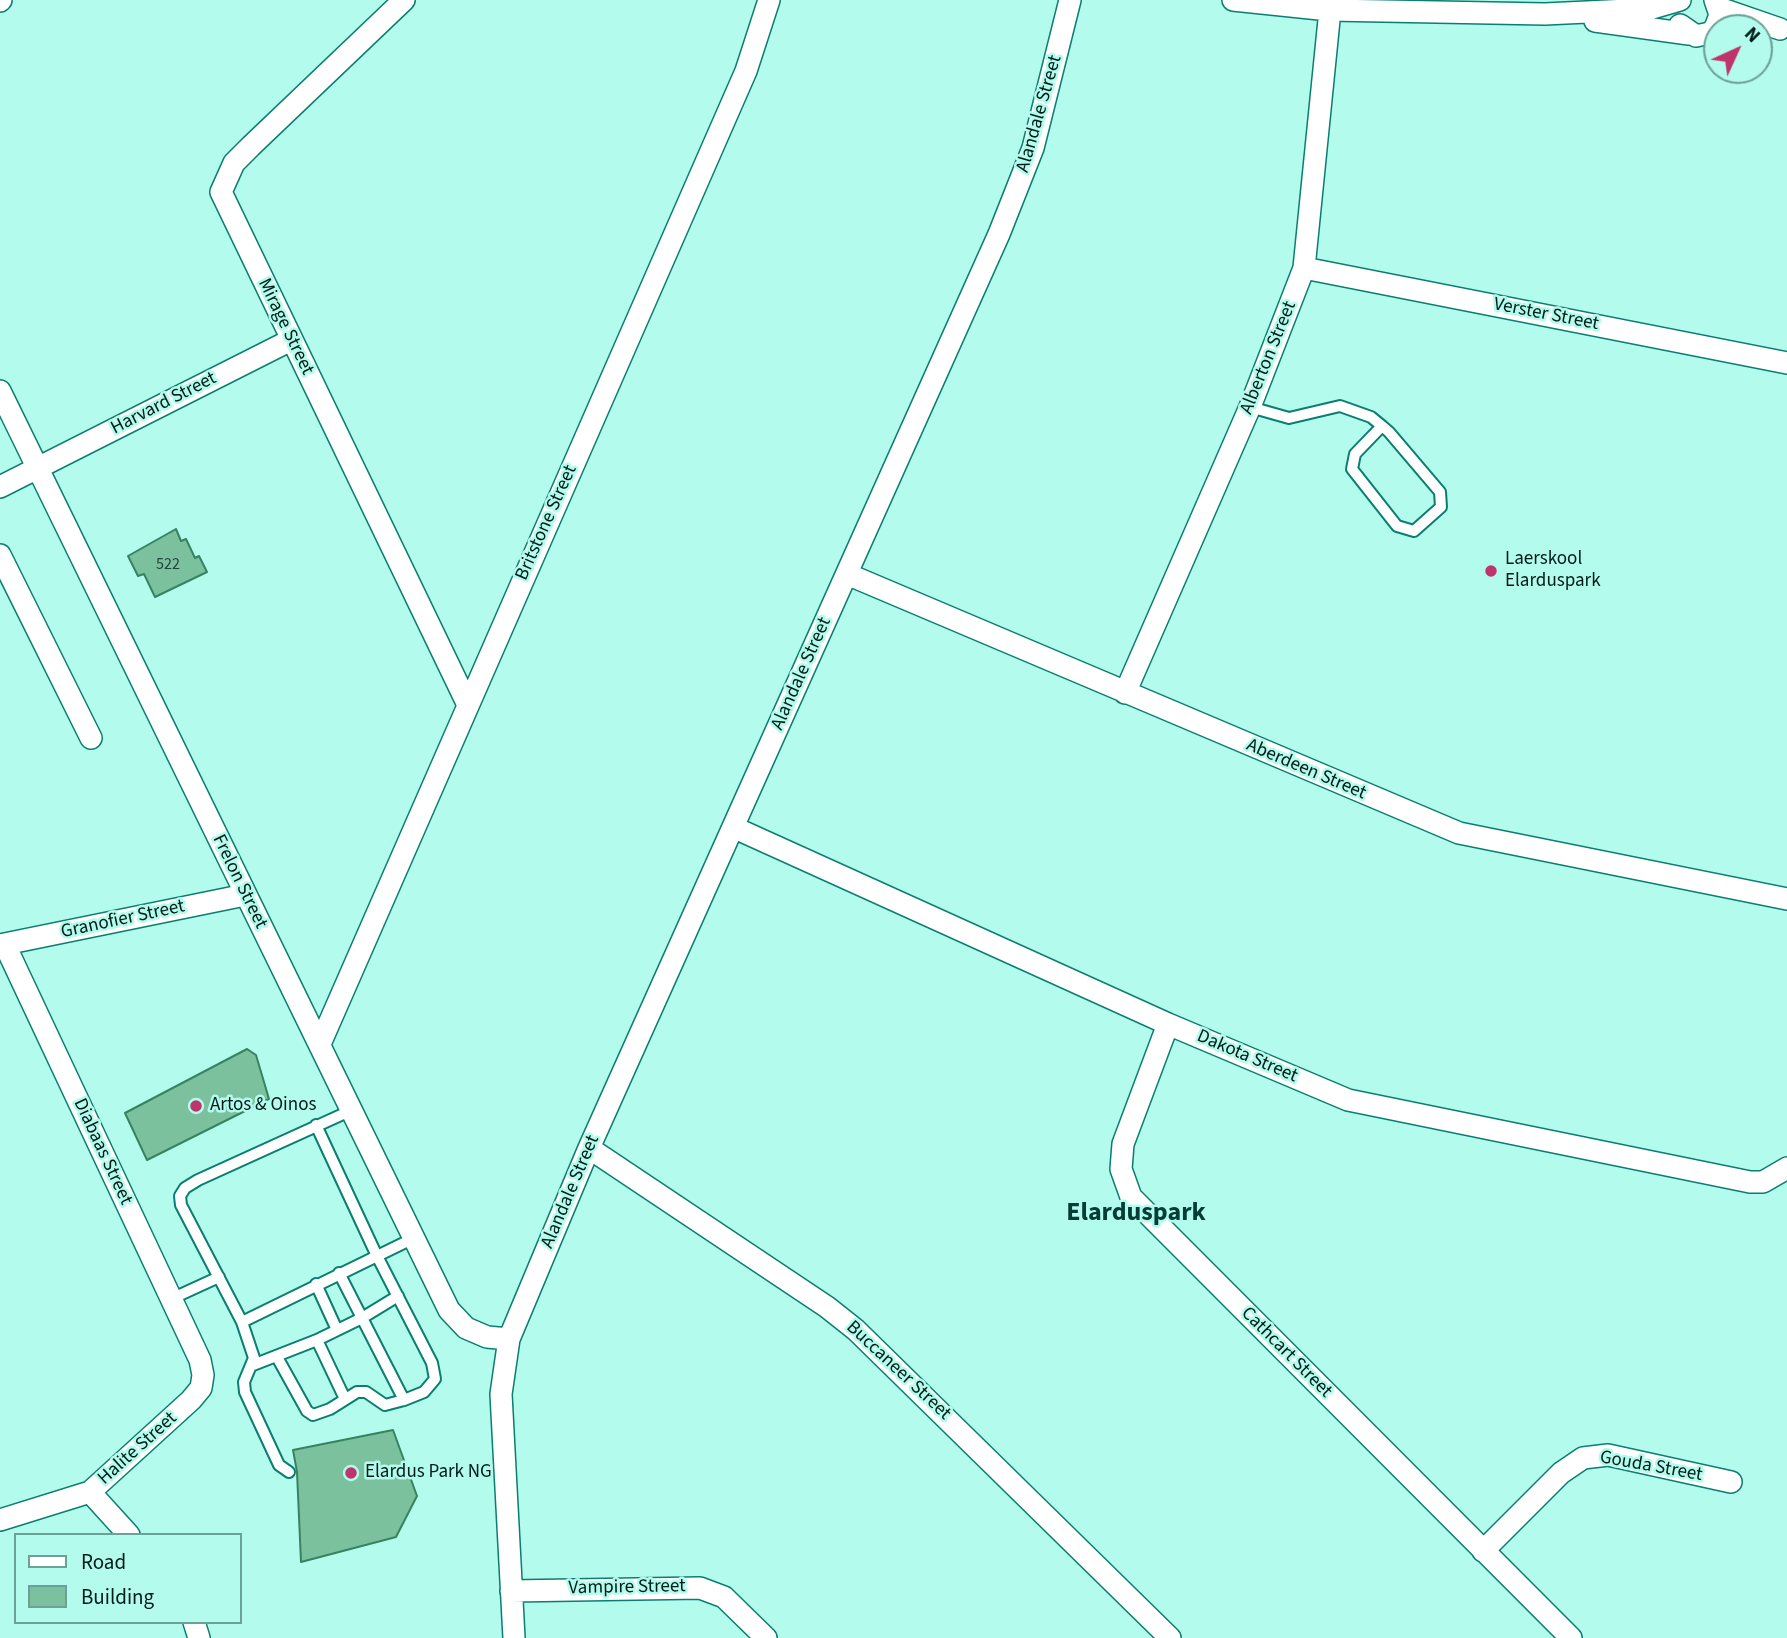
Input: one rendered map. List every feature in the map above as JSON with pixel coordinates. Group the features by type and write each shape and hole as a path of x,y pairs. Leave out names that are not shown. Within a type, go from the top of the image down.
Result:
{"street":[{"name":"Mirage Street","path":"404,0 251,146 225,178 221,192 467,704"},
{"name":"Britstone Street","path":"320,1044 746,71 769,0"},
{"name":"Alandale Street","path":"514,1638 501,1394 509,1339 589,1148 999,234 1033,148 1070,0"},
{"path":"1233,0 1545,15 1703,33"},
{"path":"1545,15 1649,9 1681,0 1677,17 1703,32"},
{"path":"1717,2 1784,29"},
{"name":"Alberton Street","path":"1125,694 1250,407 1304,268 1330,5"},
{"name":"Verster Street","path":"1304,268 1787,363"},
{"name":"Harvard Street","path":"0,487 291,340"},
{"name":"Frelon Street","path":"0,391 455,1320 487,1338 509,1339"},
{"path":"0,555 91,738"},
{"name":"Aberdeen Street","path":"847,574 1125,694 1459,833 1787,899"},
{"name":"Dakota Street","path":"734,828 1168,1024 1367,1106 1750,1182 1763,1182 1787,1168"},
{"name":"Granofier Street","path":"2,945 245,895"},
{"name":"Diabaas Street","path":"2,945 200,1360"},
{"name":"Cathcart Street","path":"1168,1024 1123,1144 1121,1169 1131,1197 1571,1638"},
{"name":"Buccaneer Street","path":"589,1148 827,1307 856,1330 1170,1638"},
{"name":"Halite Street","path":"0,1520 90,1492 201,1388 203,1375 200,1360"},
{"name":"Gouda Street","path":"1483,1551 1561,1473 1583,1458 1608,1455 1731,1482"},
{"path":"90,1492 127,1533"},
{"name":"Vampire Street","path":"511,1591 700,1588 724,1597 766,1638"}],"lane":[{"path":"1250,407 1289,418 1340,405 1371,417 1382,426 1440,492 1443,499 1441,508 1414,531 1397,526 1352,469 1355,454 1382,426"},
{"path":"289,1472 283,1471 279,1465 245,1392 244,1382 253,1365 242,1322 181,1205 180,1196 185,1188 198,1180 352,1110"},
{"path":"277,1357 307,1411 317,1415 357,1392 366,1392 385,1405 404,1400 432,1386 435,1370 376,1254 317,1125"},
{"path":"242,1322 376,1254 414,1238"},
{"path":"339,1273 404,1400"},
{"path":"172,1299 219,1277"},
{"path":"316,1284 337,1330"},
{"path":"253,1365 317,1340 362,1318 398,1296"},
{"path":"317,1340 345,1399"}],"building":[{"path":"176,529 181,541 186,539 195,558 199,556 207,572 155,597 144,574 138,576 128,556"},
{"name":"Artos & Oinos","path":"247,1049 256,1055 269,1099 147,1160 125,1113"},
{"name":"Elardus Park NG","path":"393,1430 417,1496 396,1537 301,1562 297,1472 293,1450"}],"place":[{"name":"Laerskool Elarduspark","path":"1491,571"},
{"name":"Artos & Oinos","path":"196,1106"},
{"name":"Elardus Park NG","path":"351,1473"}],"district":[{"name":"Elarduspark","path":"1136,1214"}]}
